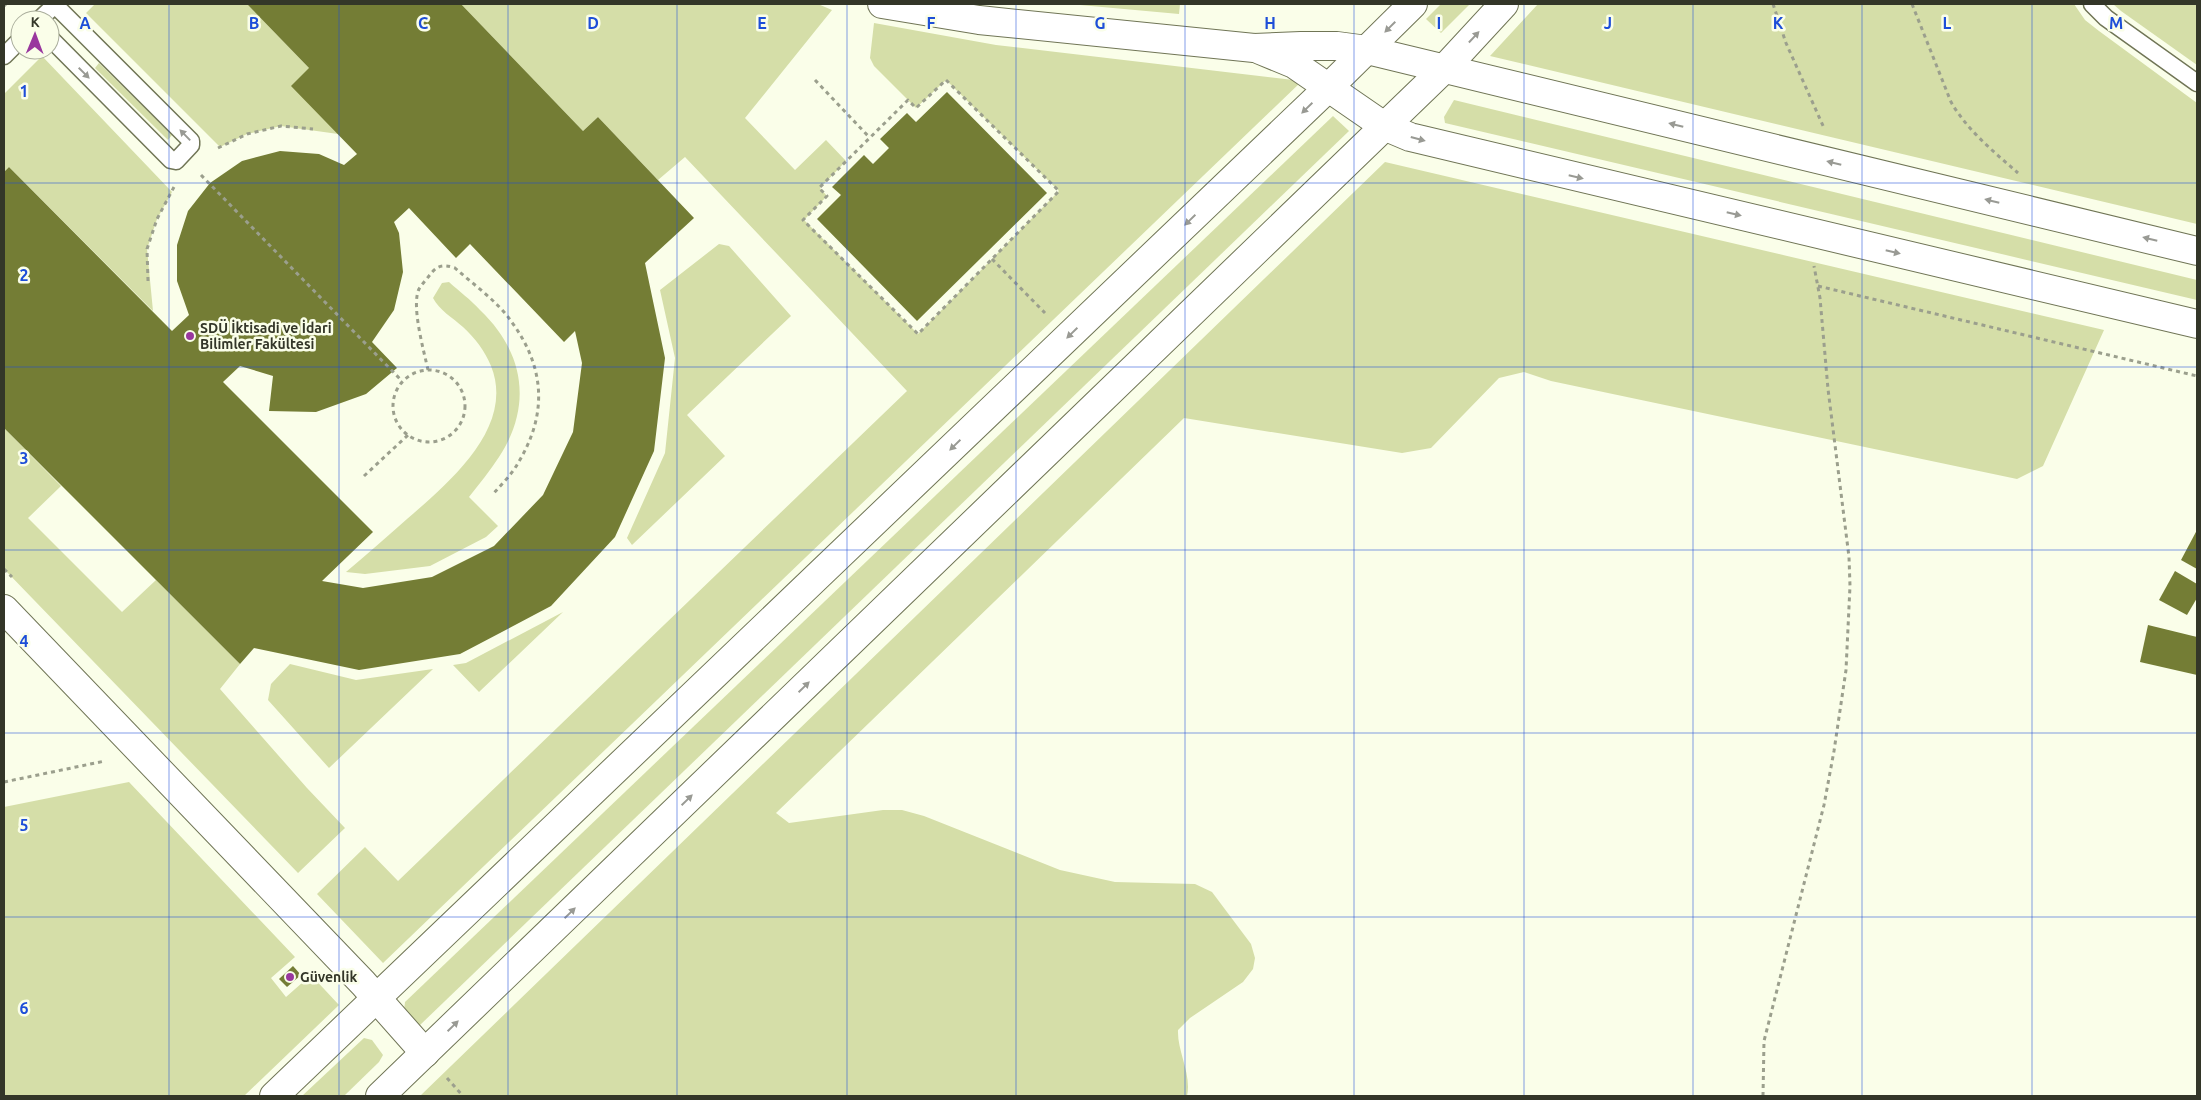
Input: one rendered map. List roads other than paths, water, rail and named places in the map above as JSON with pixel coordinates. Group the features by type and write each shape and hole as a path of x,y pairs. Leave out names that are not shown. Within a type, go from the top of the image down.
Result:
{"street":[{"path":"882,4 980,12 1254,48 1337,46 1368,50 2197,251"},
{"path":"274,1096 1368,50 1413,4"},
{"path":"380,1096 1444,69 1504,4"},
{"path":"1254,48 1294,64 1384,126 1410,137 2197,324"},
{"path":"4,609 377,999 425,1053"}],"lane":[{"path":"56,4 191,141 191,145 176,161 171,160 60,48"},
{"path":"2092,4 2106,18 2197,84"}],"place":[{"name":"SDÜ İktisadi ve İdari Bilimler Fakültesi","path":"190,336"},
{"name":"Güvenlik","path":"290,977"}]}
